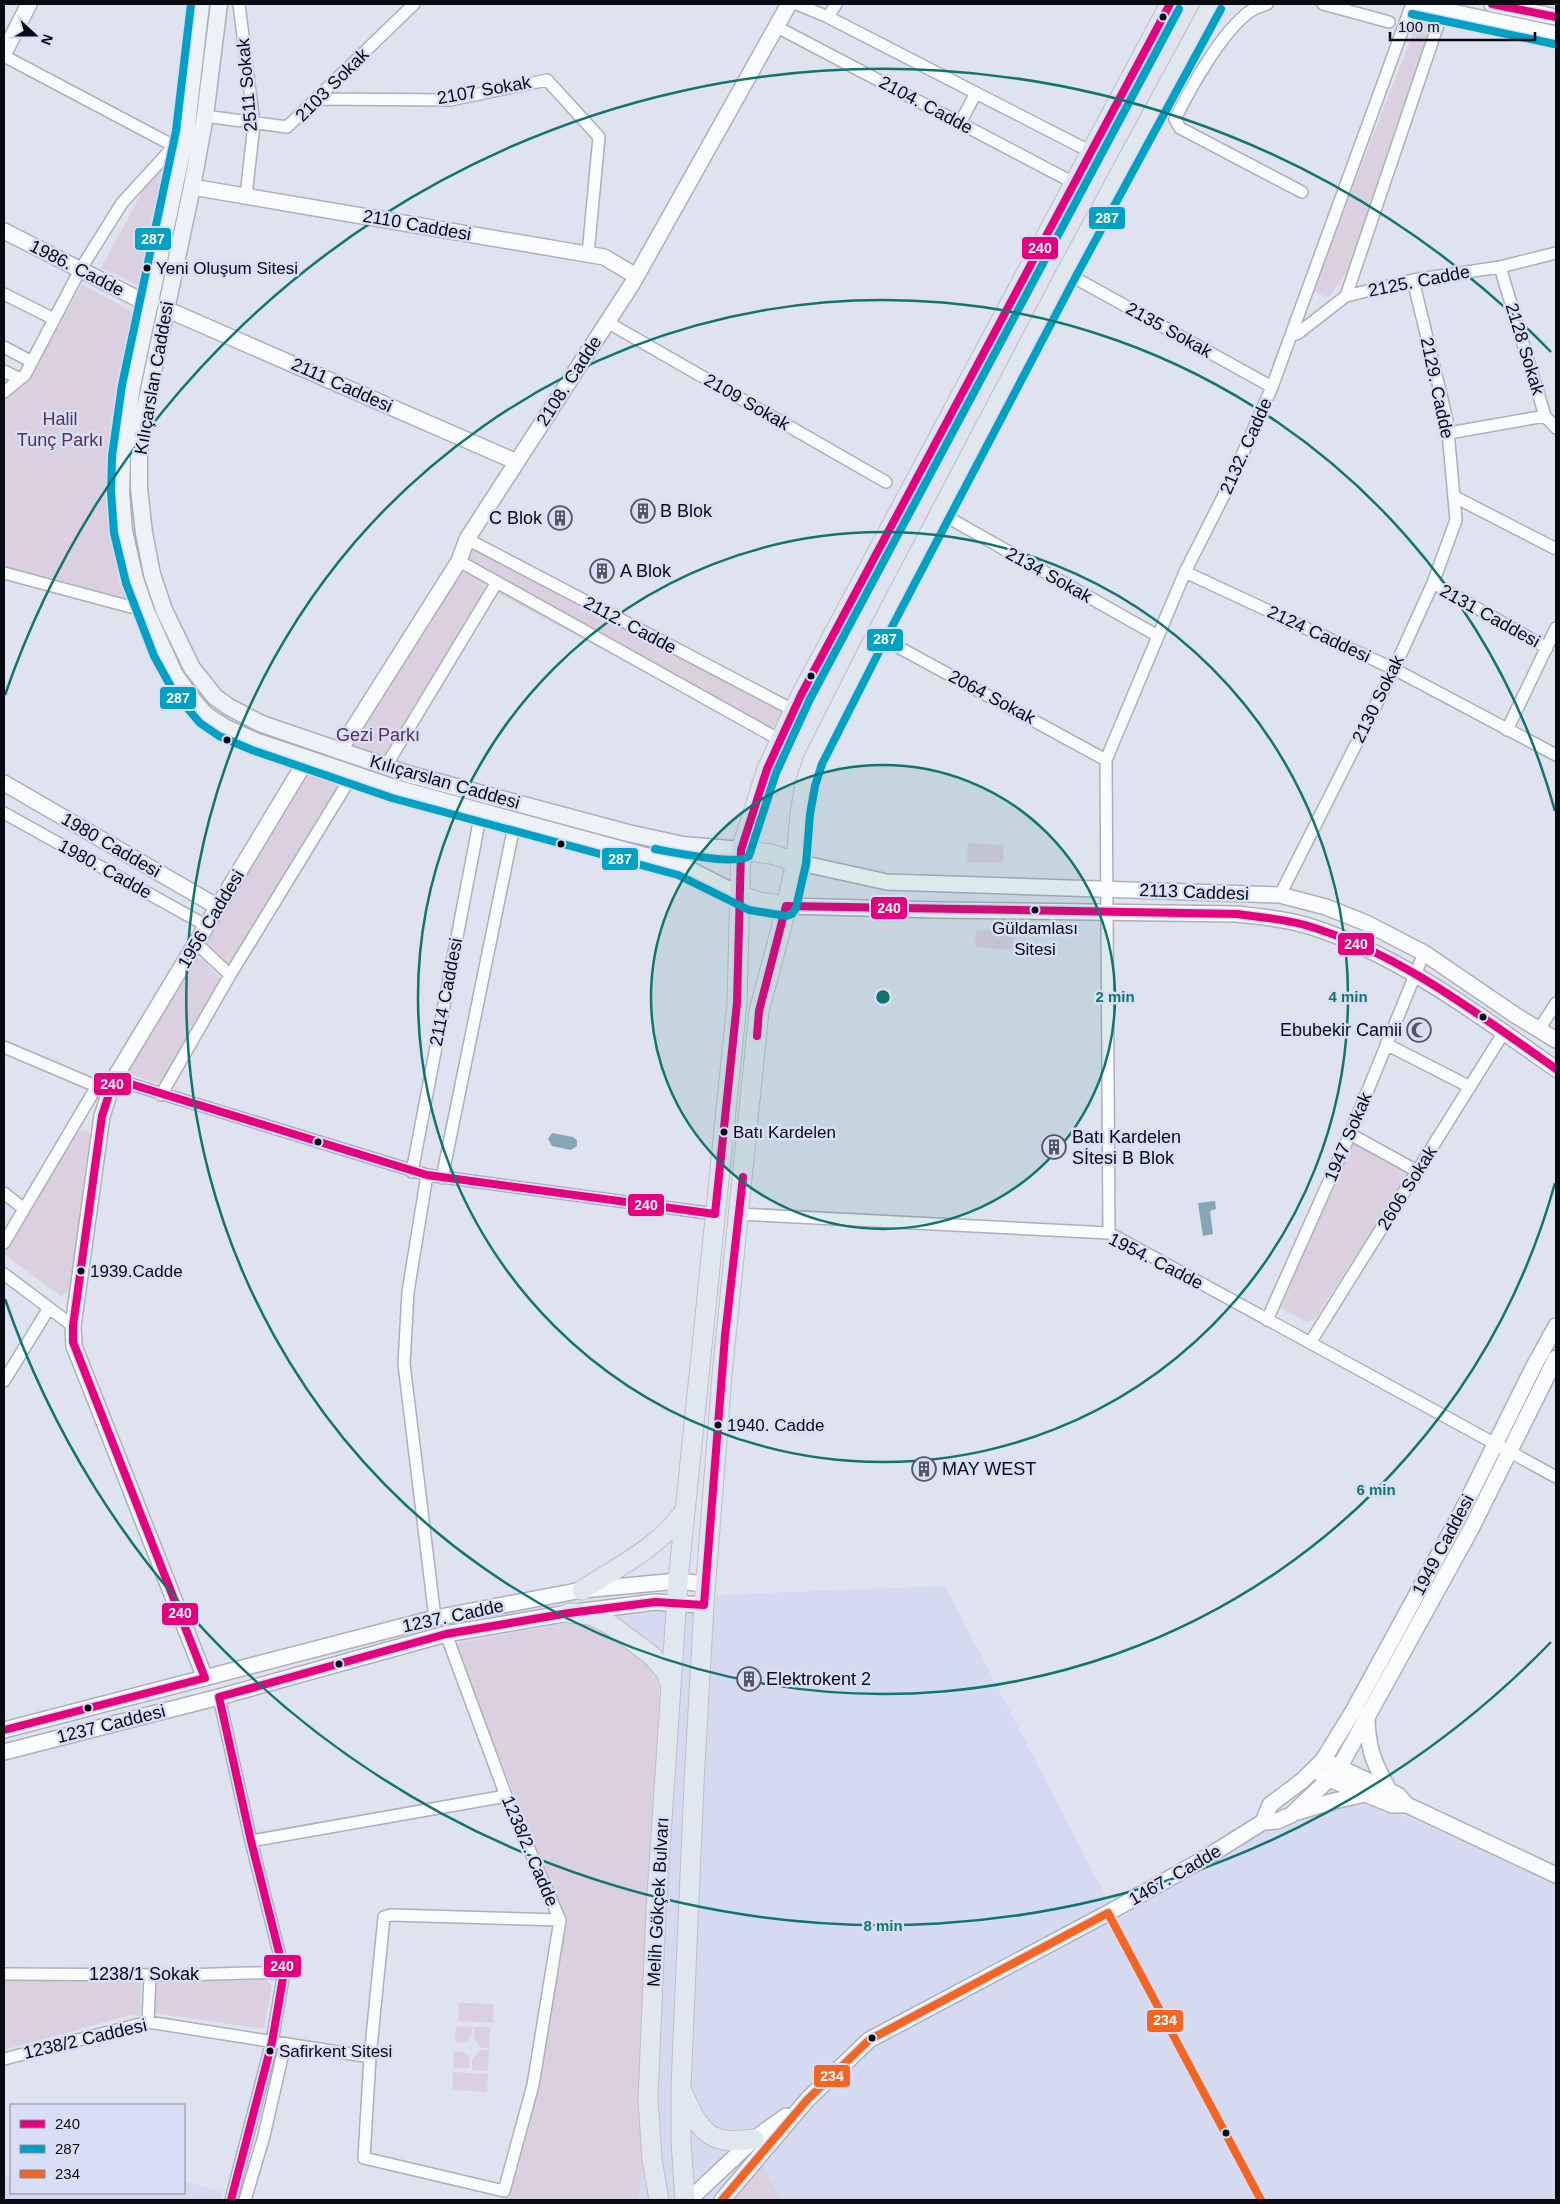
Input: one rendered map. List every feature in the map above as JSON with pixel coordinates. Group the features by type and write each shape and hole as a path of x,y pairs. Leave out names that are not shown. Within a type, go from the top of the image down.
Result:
{"main road":[{"name":"Kılıçarslan Caddesi","path":"201,4 186,132 125,425 121,492 124,530 135,579 146,611 175,675 195,703 206,714 224,726 256,741 395,788 682,866 739,895"},
{"name":"Kılıçarslan Caddesi","path":"219,4 205,116 192,187 141,428 139,456 139,488 144,533 152,574 164,610 192,668 215,697 229,707 262,724 339,751 431,781 628,833 683,845 741,850"},
{"path":"677,1602 737,1003 741,850 756,799 793,710 1170,4"},
{"path":"704,1605 725,1336 740,1214 759,1011 796,862 800,812 805,784 813,760 876,635 1066,273 1212,4"},
{"path":"150,305 166,309"},
{"path":"741,850 770,854 796,862"},
{"path":"739,895 759,902 786,906"},
{"path":"582,1590 645,1549 673,1527 686,1509"},
{"name":"Melih Gökçek Bulvarı","path":"659,2200 652,2159 648,2099 656,1910 677,1602"},
{"name":"Melih Gökçek Bulvarı","path":"685,2200 681,2142 681,2088 704,1605"},
{"path":"569,1613 591,1615 611,1625 651,1655 666,1672 671,1686"},
{"path":"681,2088 703,2130 717,2139 732,2142 754,2139"}],"street":[{"path":"29,4 4,54 174,146"},
{"name":"2511 Sokak","path":"239,4 254,124 246,196"},
{"name":"2103 Sokak","path":"205,116 287,128 414,4"},
{"name":"2108. Cadde","path":"339,751 459,561 467,539 636,276 789,4"},
{"name":"2104. Cadde","path":"797,4 828,17 1091,152"},
{"path":"828,17 836,4"},
{"path":"1267,4 1250,11 1227,34 1184,100 1174,119 1180,128 1302,192"},
{"path":"1413,4 1556,34"},
{"name":"2132. Cadde","path":"1109,1233 1106,760 1185,572 1228,487 1294,334 1413,4"},
{"path":"1499,4 1556,16"},
{"path":"1329,5 1389,22"},
{"path":"1346,296 1443,10"},
{"name":"2104. Cadde","path":"777,27 1074,183"},
{"name":"2107 Sokak","path":"317,99 450,100 547,80 599,137 588,254"},
{"path":"960,123 976,92"},
{"path":"4,392 25,375 80,270 122,203 186,132"},
{"name":"2110 Caddesi","path":"192,187 588,254 606,258 636,276"},
{"name":"1986. Cadde","path":"4,230 150,305"},
{"name":"2125. Cadde","path":"1294,334 1297,334 1346,296 1413,280 1500,266 1556,253"},
{"name":"2128 Sokak","path":"1500,266 1545,416 1556,428"},
{"name":"2135 Sokak","path":"1066,273 1272,388"},
{"name":"2129. Cadde","path":"1413,280 1449,433 1455,497"},
{"path":"4,294 54,319"},
{"name":"2111 Caddesi","path":"166,309 517,462"},
{"name":"2109 Sokak","path":"607,322 886,482"},
{"path":"4,347 32,362"},
{"path":"4,371 20,379"},
{"path":"1449,433 1545,416"},
{"path":"1455,497 1556,549"},
{"name":"2130 Sokak","path":"1280,895 1394,669 1433,583 1456,520 1455,497"},
{"name":"2134 Sokak","path":"940,513 1158,636"},
{"name":"2112. Cadde","path":"467,539 793,710"},
{"name":"2112. Cadde","path":"459,561 780,740"},
{"name":"2124 Caddesi","path":"1185,572 1394,669 1556,755"},
{"path":"4,573 146,611"},
{"path":"386,766 498,582"},
{"name":"2131 Caddesi","path":"1433,583 1547,648"},
{"path":"1507,730 1556,628"},
{"name":"2064 Sokak","path":"876,635 1106,760"},
{"name":"1956 Caddesi","path":"205,1678 74,1346 73,1326 107,1086 207,926 307,759"},
{"path":"160,1094 230,974 353,774"},
{"name":"1980 Caddesi","path":"4,783 218,907"},
{"name":"2114 Caddesi","path":"412,1172 481,812"},
{"name":"1980. Cadde","path":"4,813 207,926"},
{"name":"2114 Caddesi","path":"442,1178 515,821"},
{"name":"2113 Caddesi","path":"796,862 887,882 1280,895 1326,907 1366,923 1424,953 1515,1015 1540,1028 1556,1040"},
{"name":"2113 Caddesi","path":"786,906 1237,914 1283,920 1311,926 1350,941 1414,975 1504,1032 1556,1069"},
{"path":"196,943 230,974"},
{"name":"1947 Sokak","path":"1267,1320 1350,1134 1424,953"},
{"path":"1540,1028 1556,1003"},
{"name":"2606 Sokak","path":"1310,1343 1504,1032"},
{"path":"1386,1044 1470,1087"},
{"path":"4,1047 107,1086 160,1094 412,1172 442,1178 715,1214"},
{"path":"4,1243 24,1209 107,1086"},
{"path":"1350,1134 1417,1171"},
{"path":"427,1175 408,1292 404,1364 435,1618"},
{"path":"4,1193 24,1209"},
{"name":"1954. Cadde","path":"740,1214 1109,1233 1556,1477"},
{"path":"4,1274 73,1326"},
{"path":"4,1381 49,1308"},
{"name":"1949 Caddesi","path":"1334,1774 1471,1528 1502,1447 1556,1326"},
{"name":"1949 Caddesi","path":"1322,1760 1352,1713 1459,1517 1556,1358"},
{"name":"1237. Cadde","path":"205,1678 435,1618 582,1590 678,1581 706,1584"},
{"name":"1237. Cadde","path":"219,1696 446,1634 569,1613 655,1602 704,1605"},
{"name":"1238/2. Cadde","path":"370,2057 364,2158 504,2191 533,2085 560,1920 506,1796 446,1634"},
{"name":"1237 Caddesi","path":"4,1730 205,1678"},
{"path":"219,1696 284,1972 272,2042 231,2199 246,2200 264,2136 285,2044"},
{"name":"1237 Caddesi","path":"4,1752 219,1696"},
{"path":"1368,1715 1367,1734 1370,1752 1390,1792"},
{"path":"1264,1822 1270,1804 1322,1760 1334,1774 1365,1794 1392,1806 1407,1805"},
{"path":"1311,1771 1334,1774 1398,1795 1407,1805 1556,1875"},
{"name":"1467. Cadde","path":"722,2200 807,2100 869,2040 1108,1913 1207,1857 1264,1822 1277,1821 1291,1815 1334,1774"},
{"path":"1291,1815 1322,1804 1365,1794"},
{"path":"252,1841 506,1796"},
{"path":"370,2057 384,1917 391,1915 560,1920"},
{"name":"1238/1 Sokak","path":"4,1974 150,1975 284,1972"},
{"path":"148,2022 150,1975"},
{"name":"1238/2 Caddesi","path":"4,2059 148,2022 370,2057"},
{"name":"1467. Cadde","path":"685,2200 754,2139 807,2100"}],"shaded area":[{"path":"552,1133 573,1137 577,1140 577,1146 571,1150 552,1146 548,1139"},
{"path":"1215,1201 1216,1209 1210,1211 1213,1234 1203,1236 1198,1203"},
{"path":"945,1586 1109,1903 1330,1785 1556,1880 1556,2200 519,2200 511,2198 569,1919 446,1606"},
{"path":"10,2176 10,2194 185,2194 185,2181 222,2192 220,2200 4,2200 4,2178"}],"green space":[{"path":"1420,15 1437,20 1351,266 1329,297 1321,295 1313,290"},
{"path":"168,156 140,286 101,268 141,194 136,192"},
{"name":"Halil Tunç Parkı","path":"82,284 136,314 114,432 110,493 116,551 132,602 4,567 4,401 27,384"},
{"path":"471,533 791,704 773,742 472,579 490,591 387,761 350,746"},
{"name":"Gezi Parkı","path":"311,770 342,779 232,965 227,965 206,945 206,940"},
{"path":"968,843 1004,845 1003,863 967,862"},
{"path":"976,930 1014,932 1013,950 975,947"},
{"path":"196,958 203,960 220,978 219,986 161,1082 157,1083 131,1075 129,1070"},
{"path":"76,1131 88,1131 90,1135 70,1290 61,1296 4,1254 4,1247"},
{"path":"1351,1140 1410,1172 1315,1319 1306,1322 1280,1307"},
{"path":"579,1621 597,1624 655,1671 659,1691 660,1715 641,2185 637,2200 504,2200 533,2109 547,2030 562,1916 455,1644"},
{"path":"4,1980 141,1982 140,2016 131,2015 4,2050"},
{"path":"266,1980 272,1985 264,2029 152,2013 155,1982"},
{"path":"459,2003 494,2004 493,2023 458,2021"},
{"path":"456,2026 472,2027 471,2038 464,2043 455,2042"},
{"path":"474,2027 490,2027 489,2048 481,2048 474,2038"},
{"path":"481,2050 489,2050 488,2071 472,2070 472,2059"},
{"path":"454,2051 464,2052 470,2057 469,2068 453,2068"},
{"path":"453,2072 488,2074 487,2092 452,2090"},
{"path":"761,2162 781,2200 732,2200 734,2196"}],"transit line":[{"name":"287","path":"191,4 176,131 122,385 112,456 111,492 114,533 126,583 154,656 175,694 200,723 219,736 252,750 392,798 678,875 749,910 786,916 792,914 796,908 806,864 810,814 815,786 822,764 1075,278 1221,9"},
{"name":"240","path":"4,1730 205,1678 73,1342 73,1326 102,1116 114,1079 427,1175 715,1214 737,1003 741,850 767,769 801,695 1170,4"},
{"name":"240","path":"1492,4 1556,17"},
{"name":"287","path":"655,849 732,860 743,859 749,856 776,773 810,699 1179,9"},
{"name":"287","path":"1412,14 1554,44"},
{"name":"240","path":"757,1036 759,1011 786,906 1237,914 1305,925 1372,951 1436,986 1556,1069"},
{"name":"240","path":"231,2200 272,2042 284,1972 251,1841 219,1697 446,1634 569,1613 655,1602 704,1605 725,1336 743,1177"},
{"name":"234","path":"722,2200 807,2100 869,2040 1108,1913 1261,2200"}],"place":[{"name":"Yeni Oluşum Sitesi","path":"147,268"},
{"name":"B Blok","path":"643,511"},
{"name":"C Blok","path":"560,518"},
{"name":"A Blok","path":"602,571"},
{"name":"Güldamlası Sitesi","path":"1035,910"},
{"name":"Ebubekir Camii","path":"1419,1030"},
{"name":"Batı Kardelen","path":"724,1132"},
{"name":"Batı Kardelen Sİtesi B Blok","path":"1054,1147"},
{"name":"1939.Cadde","path":"81,1271"},
{"name":"1940. Cadde","path":"718,1425"},
{"name":"MAY WEST","path":"924,1469"},
{"name":"Elektrokent 2","path":"749,1679"},
{"name":"Safirkent Sitesi","path":"270,2051"}]}
